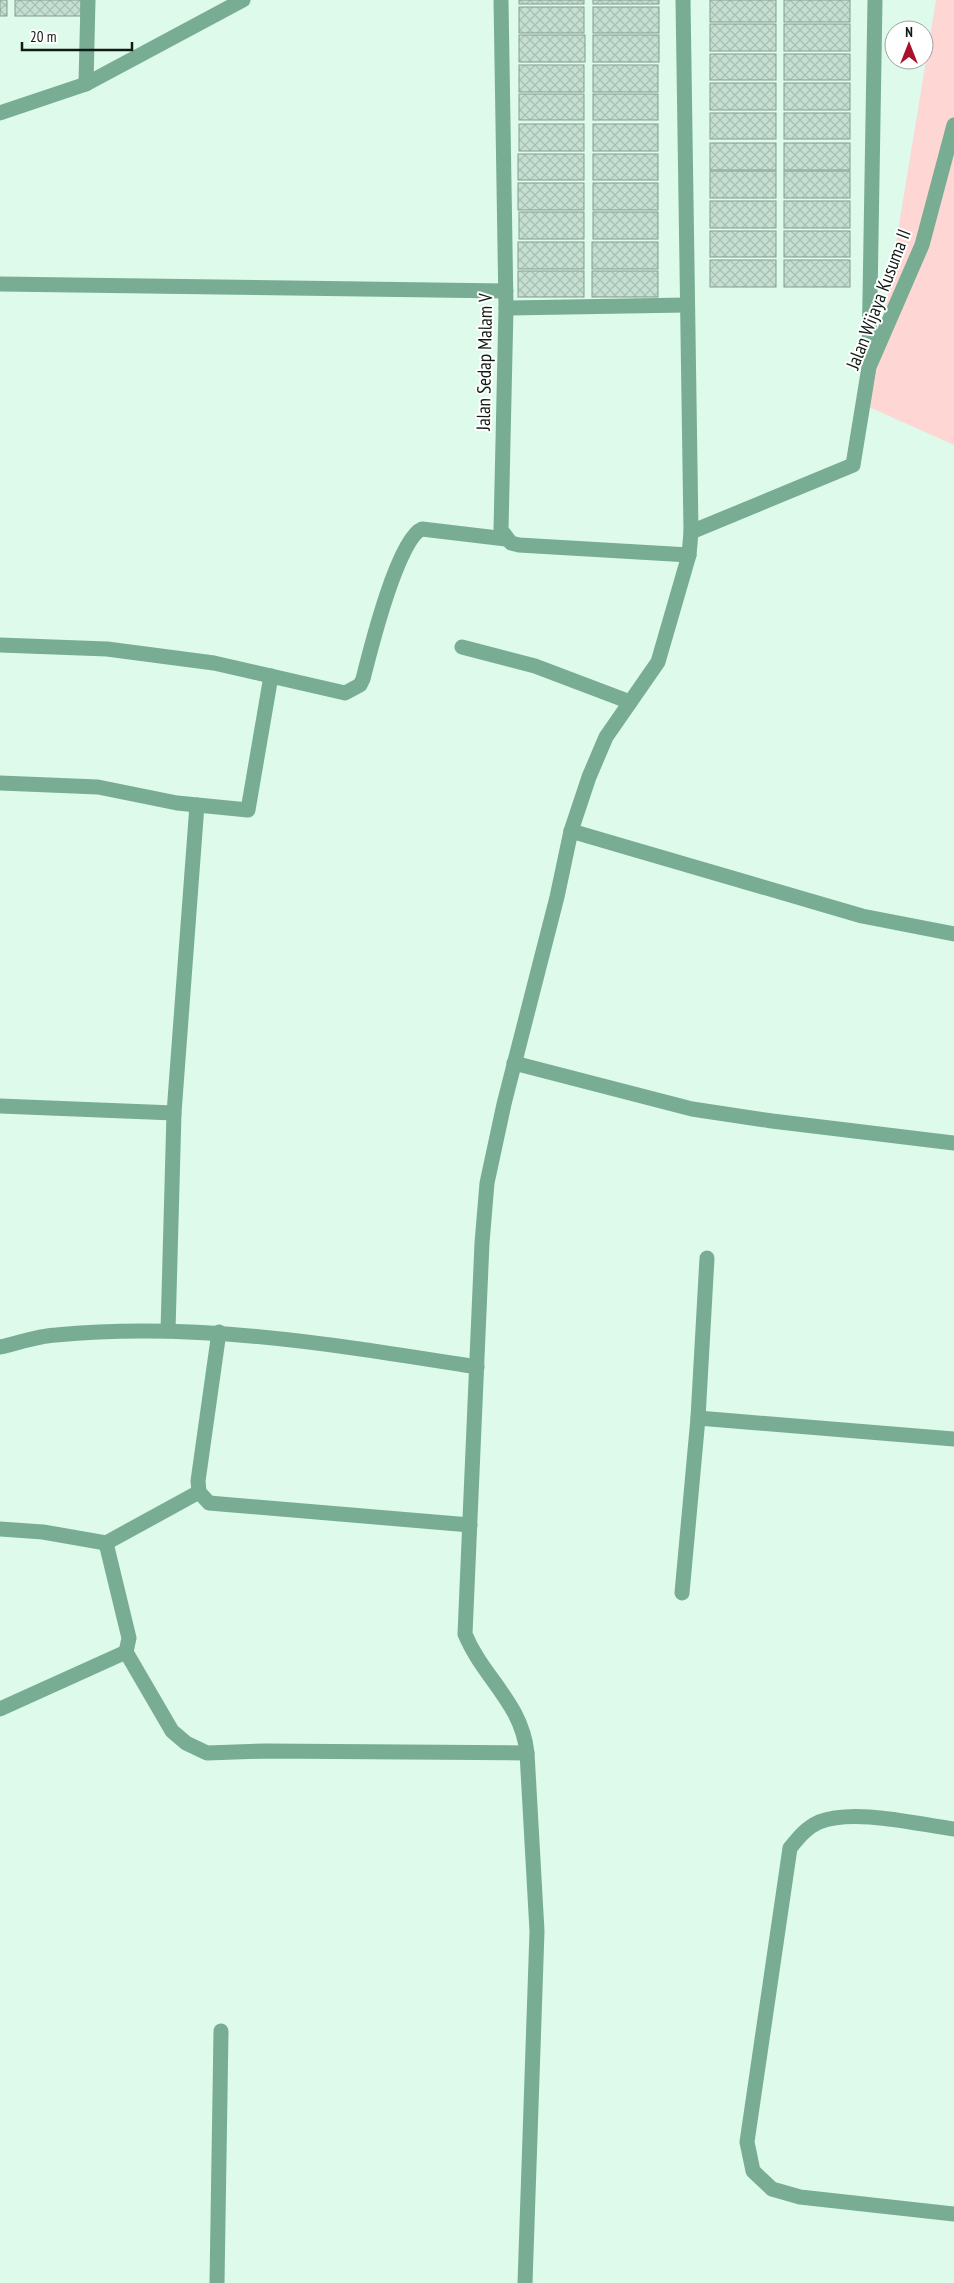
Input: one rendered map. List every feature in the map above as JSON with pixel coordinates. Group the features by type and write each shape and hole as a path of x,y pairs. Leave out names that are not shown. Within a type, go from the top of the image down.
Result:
{"street":[{"path":"86,84 88,0"},
{"path":"0,113 86,84 242,0"},
{"name":"Jalan Sedap Malam V","path":"501,0 506,308 500,530 506,539"},
{"path":"525,2283 537,1931 527,1754 525,1735 518,1717 502,1690 473,1654 465,1634 482,1243 487,1183 514,1063 557,897 571,831 589,777 606,737 646,682 658,662 689,555 691,532 684,0"},
{"path":"869,367 875,0"},
{"name":"Jalan Wijaya Kusuma II","path":"691,532 853,465 869,367 922,245 954,124"},
{"path":"0,284 506,291"},
{"path":"506,308 687,305"},
{"path":"0,645 107,650 214,663 345,693 354,690 360,685 389,588 416,531 422,529 506,539 519,545 689,555"},
{"path":"462,647 535,666 630,702"},
{"path":"0,783 98,787 197,805 248,810 271,676"},
{"path":"168,1331 174,1113 197,805"},
{"path":"571,831 862,916 954,934"},
{"path":"514,1063 692,1109 772,1122 954,1143"},
{"path":"0,1106 174,1113"},
{"path":"682,1593 698,1418 707,1258"},
{"path":"0,1347 54,1335 123,1330 219,1332 353,1348 478,1367"},
{"path":"219,1332 198,1481 199,1492 210,1503 470,1525"},
{"path":"698,1418 954,1438"},
{"path":"0,1530 43,1532 106,1543 199,1492"},
{"path":"106,1543 129,1638 126,1652 172,1731 186,1743 207,1754 265,1751 527,1754"},
{"path":"0,1709 126,1652"},
{"path":"954,1829 855,1816 837,1817 818,1822 803,1832 790,1848 747,2142 753,2171 772,2188 800,2197 954,2214"},
{"path":"217,2283 221,2031"}],"shaded area":[{"path":"936,0 954,0 954,445 869,407 924,70 934,70 933,20"}],"building":[{"path":"0,0 7,0 7,16 0,16"},
{"path":"15,0 81,0 81,16 15,16"},
{"path":"519,0 584,0 584,4 519,4"},
{"path":"593,0 659,0 659,4 593,4"},
{"path":"710,0 776,0 776,22 710,22"},
{"path":"784,0 850,0 850,22 784,22"},
{"path":"519,7 584,7 584,33 519,33"},
{"path":"593,7 659,7 659,33 593,33"},
{"path":"710,24 776,24 776,51 710,51"},
{"path":"784,24 850,24 850,51 784,51"},
{"path":"519,35 585,35 585,62 519,62"},
{"path":"593,35 659,35 659,62 593,62"},
{"path":"710,54 776,54 776,80 710,80"},
{"path":"784,54 850,54 850,80 784,80"},
{"path":"519,65 584,65 584,92 519,92"},
{"path":"593,65 658,65 658,92 593,92"},
{"path":"710,83 776,83 776,110 710,110"},
{"path":"784,83 850,83 850,110 784,110"},
{"path":"519,94 584,94 584,120 519,120"},
{"path":"593,94 658,94 658,120 593,120"},
{"path":"710,113 776,113 776,139 710,139"},
{"path":"784,113 850,113 850,139 784,139"},
{"path":"519,124 584,124 584,151 519,151"},
{"path":"593,124 658,124 658,151 593,151"},
{"path":"710,143 776,143 776,170 710,170"},
{"path":"784,143 850,143 850,170 784,170"},
{"path":"518,154 584,154 584,180 518,180"},
{"path":"593,154 658,154 658,180 593,180"},
{"path":"710,171 776,171 776,198 710,198"},
{"path":"784,171 850,171 850,198 784,198"},
{"path":"518,183 584,183 584,210 518,210"},
{"path":"593,183 658,183 658,210 593,210"},
{"path":"710,201 776,201 776,228 710,228"},
{"path":"784,201 850,201 850,228 784,228"},
{"path":"519,212 584,212 584,239 519,239"},
{"path":"593,212 658,212 658,239 593,239"},
{"path":"710,231 776,231 776,257 710,257"},
{"path":"784,231 850,231 850,257 784,257"},
{"path":"518,242 584,242 584,269 518,269"},
{"path":"592,242 658,242 658,269 592,269"},
{"path":"710,260 776,260 776,287 710,287"},
{"path":"784,260 850,260 850,287 784,287"},
{"path":"518,271 584,271 584,297 518,297"},
{"path":"592,271 658,271 658,297 592,297"}]}
